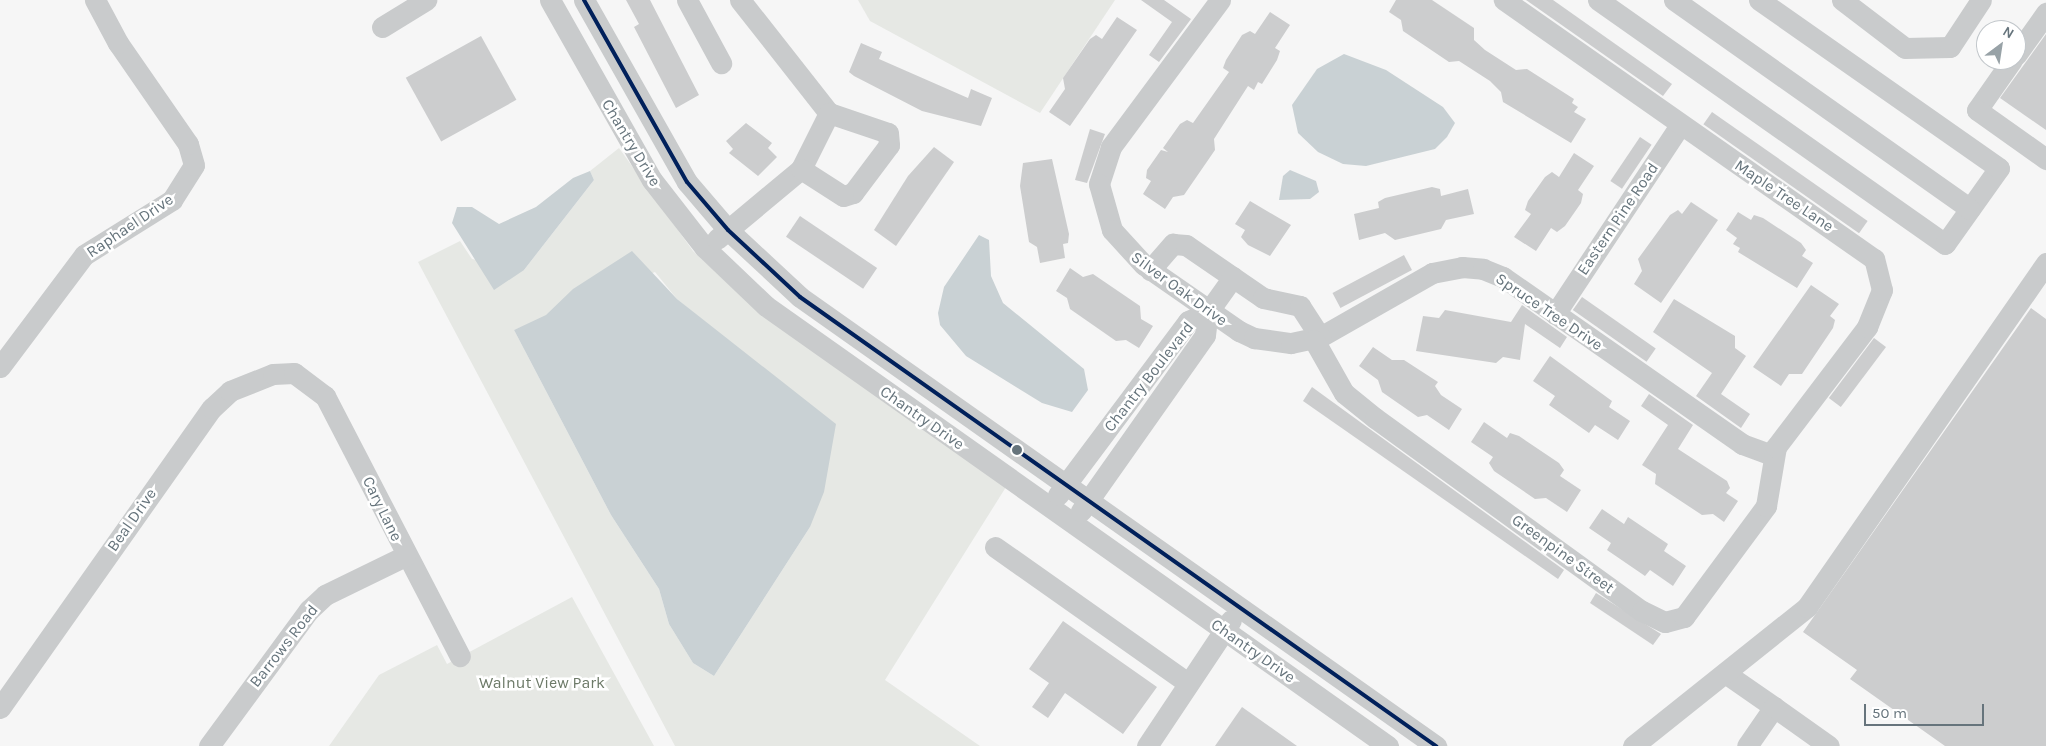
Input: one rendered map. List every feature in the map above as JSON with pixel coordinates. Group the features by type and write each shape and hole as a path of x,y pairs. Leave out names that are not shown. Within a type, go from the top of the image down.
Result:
{"street":[{"name":"Raphael Drive","path":"0,367 84,255 161,209 182,190 194,165 177,126 118,43 95,0"},
{"path":"382,26 426,0"},
{"name":"Chantry Drive","path":"550,0 639,161 705,248 795,329 1388,746"},
{"name":"Chantry Drive","path":"584,0 658,139 687,182 728,230 800,297 1436,746"},
{"path":"687,0 721,63"},
{"path":"740,0 828,113 878,127 888,134 889,145 853,193 843,196 800,169"},
{"name":"Silver Oak Drive","path":"1220,0 1111,147 1099,184 1112,230 1150,270 1208,312 1254,338 1291,343 1317,338"},
{"name":"Maple Tree Lane","path":"1504,0 1680,125 1852,242 1879,268 1882,290 1867,327 1773,455"},
{"path":"1598,0 1945,244 1999,168 1759,0"},
{"path":"1674,0 1970,209"},
{"path":"1842,0 1905,48 1950,48 1981,0"},
{"path":"2026,41 2046,13"},
{"path":"1957,138 2005,70"},
{"path":"1976,110 2046,159"},
{"path":"705,248 800,169 828,113"},
{"name":"Eastern Pine Road","path":"1555,314 1680,125"},
{"name":"Greenpine Street","path":"1150,270 1173,244 1186,245 1263,298 1300,306 1344,393 1375,418 1642,611 1664,622 1684,617 1766,506 1773,455"},
{"path":"1633,746 1807,607 2046,263"},
{"name":"Spruce Tree Drive","path":"1317,338 1448,268 1483,269 1503,277 1742,444 1773,455"},
{"path":"1208,312 1233,277"},
{"name":"Chantry Boulevard","path":"1048,507 1188,321 1208,312"},
{"name":"Chantry Boulevard","path":"1072,524 1205,335 1208,312"},
{"name":"Beal Drive","path":"0,708 212,408 247,383 273,374 294,374"},
{"name":"Cary Lane","path":"294,374 325,396 405,556 460,656"},
{"path":"994,547 1188,683"},
{"name":"Barrows Road","path":"209,746 309,610 324,595 405,556"},
{"path":"1147,746 1240,607"},
{"path":"1725,673 1830,746"},
{"path":"1747,746 1774,707"}],"green space":[{"path":"858,0 1115,0 1040,113 870,21"},
{"path":"619,148 693,251 756,310 1006,487 885,680 980,746 675,746 418,262 460,241 472,259 524,270 594,180 590,171","holes":["655,272 677,299 751,360 810,527 714,676 693,663 669,624 659,589 611,515 514,330"]},
{"name":"Walnut View Park","path":"572,597 654,746 329,746 379,675 437,645 447,664"}],"shaded area":[{"path":"1344,54 1386,70 1443,107 1455,123 1447,137 1435,149 1366,166 1343,164 1318,152 1298,133 1292,105 1317,69"},
{"path":"1290,170 1316,181 1319,192 1310,199 1279,200 1283,176"},
{"path":"590,171 594,180 524,270 494,290 452,223 457,207 472,207 499,224 536,207 573,178"},
{"path":"979,235 989,240 991,276 1003,303 1084,369 1088,390 1072,412 1042,403 966,356 940,325 938,313 944,287"},
{"path":"632,251 677,299 836,424 824,492 810,527 714,676 693,663 669,624 659,589 611,515 514,330 546,315 573,289"}],"building":[{"path":"626,0 650,0 699,95 676,108 634,27 639,24"},
{"path":"1141,0 1164,0 1191,19 1159,62 1149,55 1172,22"},
{"path":"1396,0 1432,0 1474,28 1474,40 1485,50 1516,70 1527,69 1574,99 1572,103 1578,107 1574,112 1586,119 1571,143 1503,102 1501,92 1490,81 1459,61 1449,62 1403,31 1401,20 1389,12"},
{"path":"1526,0 1553,0 1672,84 1663,96"},
{"path":"1270,12 1290,25 1275,48 1280,51 1277,60 1262,84 1258,82 1254,90 1248,86 1214,139 1215,150 1184,195 1173,197 1165,209 1143,194 1151,181 1146,178 1147,170 1161,150 1168,152 1163,148 1180,124 1187,120 1193,123 1229,72 1223,68 1242,35 1250,31 1255,34"},
{"path":"1117,17 1137,30 1070,126 1049,112 1065,89 1063,78 1090,39 1096,35 1102,39"},
{"path":"2046,34 2046,130 2000,98 2020,70 2026,70 2026,62"},
{"path":"481,36 516,100 441,142 406,78"},
{"path":"861,43 882,52 879,59 968,98 971,89 992,98 981,126 922,111 854,76 849,72"},
{"path":"1712,112 1868,221 1859,233 1703,124"},
{"path":"746,123 772,143 768,148 777,157 758,176 729,153 733,149 726,141"},
{"path":"1090,129 1105,134 1087,183 1075,180"},
{"path":"1640,137 1652,145 1622,189 1610,181"},
{"path":"934,147 954,162 896,246 874,230 908,176"},
{"path":"1574,153 1594,166 1578,190 1583,194 1581,203 1565,226 1557,232 1551,228 1536,251 1514,237 1531,214 1525,210 1528,201 1545,177 1552,172 1559,177"},
{"path":"1052,159 1069,234 1068,243 1063,244 1065,258 1040,263 1037,247 1029,242 1020,186 1023,163"},
{"path":"1432,187 1440,189 1441,196 1468,189 1474,214 1446,220 1441,229 1395,240 1385,233 1359,240 1354,214 1379,208 1378,202 1385,198"},
{"path":"1250,201 1291,225 1270,256 1248,245 1241,237 1245,230 1235,224"},
{"path":"1691,202 1718,220 1661,303 1634,284 1642,271 1638,259 1670,215 1678,210 1682,214"},
{"path":"1738,212 1751,220 1754,215 1763,218 1801,243 1806,250 1802,256 1813,263 1797,288 1738,252 1740,248 1733,244 1737,238 1726,230"},
{"path":"800,216 877,268 863,289 786,237"},
{"path":"1404,255 1412,270 1340,308 1332,293"},
{"path":"1070,268 1083,277 1093,274 1140,306 1141,319 1153,326 1139,348 1126,340 1116,341 1070,309 1067,298 1056,291"},
{"path":"1811,285 1839,304 1830,316 1835,320 1833,328 1802,374 1789,374 1781,386 1753,367"},
{"path":"1582,297 1656,349 1647,362 1573,310"},
{"path":"1674,299 1735,336 1735,348 1746,356 1721,394 1750,414 1741,428 1696,396 1712,373 1653,332"},
{"path":"1522,305 1567,337 1560,348 1525,324 1520,360 1503,357 1496,363 1416,351 1423,316 1439,318 1445,310 1511,322"},
{"path":"2031,308 2046,319 2046,746 1945,746 1850,679 1857,670 1803,632"},
{"path":"1874,338 1886,347 1841,407 1829,398"},
{"path":"1373,347 1392,360 1404,360 1438,382 1435,386 1441,395 1462,409 1449,430 1427,415 1418,417 1382,392 1378,380 1359,366"},
{"path":"1550,356 1612,401 1609,407 1630,421 1618,440 1595,425 1589,433 1549,405 1555,396 1533,381"},
{"path":"1312,387 1564,570 1558,579 1303,401"},
{"path":"1649,394 1693,425 1678,449 1727,481 1730,488 1726,493 1738,501 1724,522 1713,514 1702,515 1655,484 1656,474 1642,465 1668,425 1641,406"},
{"path":"1484,422 1507,438 1510,433 1519,436 1559,463 1564,470 1560,476 1581,490 1567,512 1546,498 1535,499 1494,471 1489,463 1493,457 1471,442"},
{"path":"1602,509 1624,524 1628,517 1668,544 1664,551 1686,566 1673,586 1650,570 1645,576 1607,550 1611,543 1589,528"},
{"path":"1596,593 1661,634 1653,645 1590,603"},
{"path":"1063,621 1157,687 1123,734 1065,693 1048,718 1032,707 1049,683 1029,669"},
{"path":"1242,707 1297,746 1215,746"}],"transit line":[{"path":"584,0 687,182 728,230 800,297 1436,746"}]}
